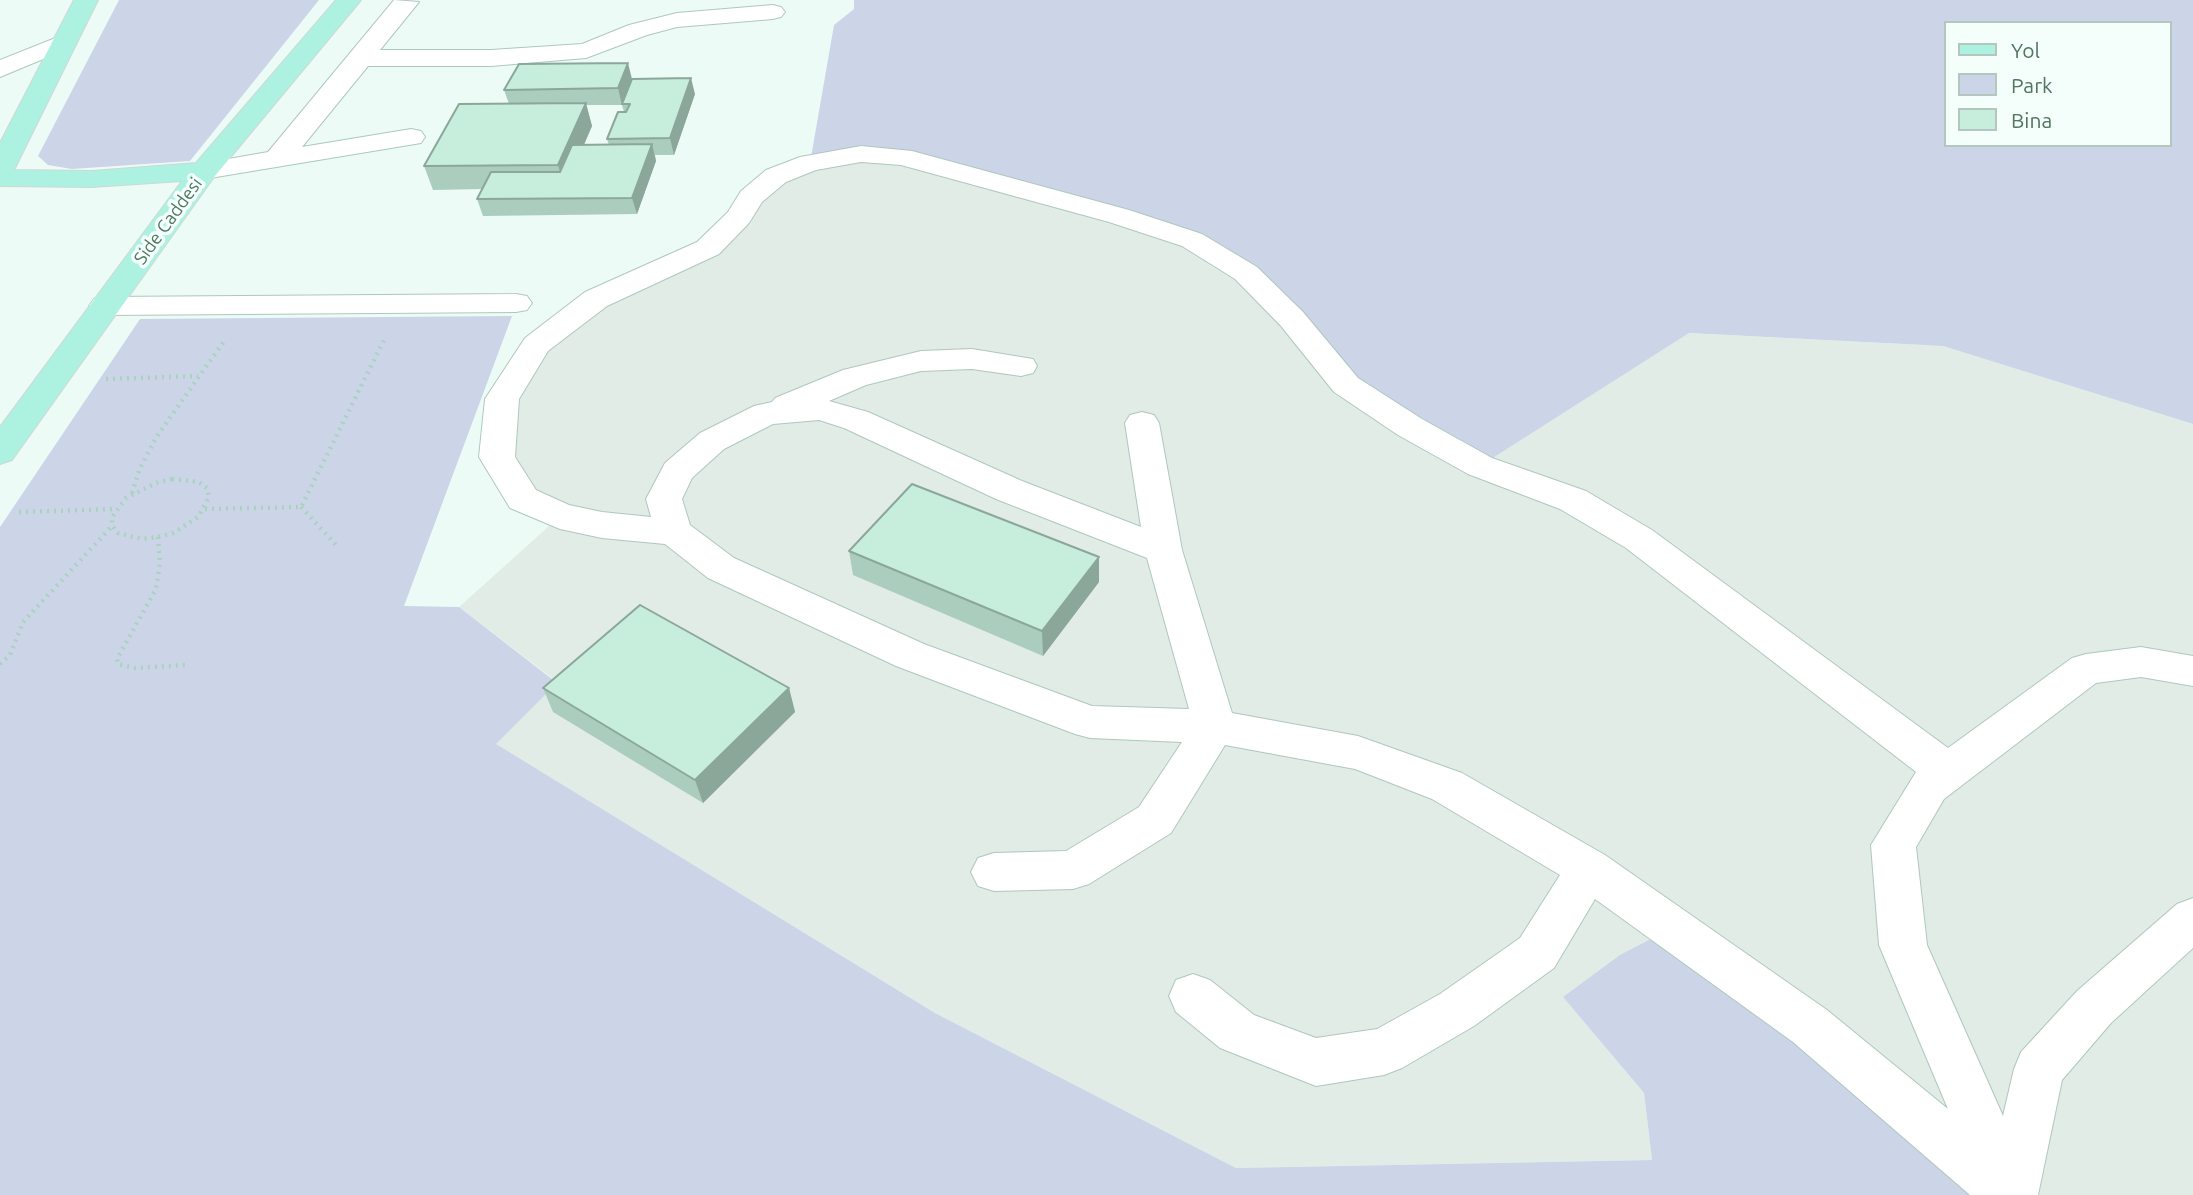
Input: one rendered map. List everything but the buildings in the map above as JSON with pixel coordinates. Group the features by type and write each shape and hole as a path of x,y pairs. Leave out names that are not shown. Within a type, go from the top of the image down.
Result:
{"main road":[{"name":"Side Caddesi","path":"0,452 204,171 349,0"},
{"path":"0,170 84,2"},
{"path":"0,178 92,179 204,171"}],"street":[{"path":"278,158 406,0"},
{"path":"359,58 491,58 586,51 638,30 677,20 773,12"},
{"path":"0,69 62,42"},
{"path":"204,171 411,138"},
{"path":"1948,772 1639,539 1573,500 1480,466 1410,427 1346,385 1292,319 1246,273 1192,240 1119,216 902,157 861,154 810,163 776,176 751,197 739,216 708,248 596,299 536,345 502,399 497,457 523,499 560,516 602,525 674,532 721,568 910,655 1090,722 1215,727 1358,753 1447,786 1589,869 1811,1026 2011,1195"},
{"path":"105,306 516,303"},
{"path":"674,532 664,499 678,471 712,442 766,414 855,377 921,361 972,359 1021,366"},
{"path":"766,414 820,409 856,420 1009,490 1163,550"},
{"path":"994,872 1073,870 1155,820 1215,727 1163,550 1142,423"},
{"path":"2011,1195 1903,945 1894,845 1929,786 2086,669 2141,662 2193,671"},
{"path":"1193,996 1237,1032 1316,1062 1384,1051 1457,1010 1537,953 1589,869"},
{"path":"2011,1195 2039,1069 2094,1007 2193,919"}],"path":[{"path":"132,494 140,468 157,436 228,335"},
{"path":"301,507 386,336"},
{"path":"106,379 199,376"},
{"path":"0,664 10,655 23,622 113,526 116,509 132,494 156,483 187,478 207,488 209,498 205,509 187,525 158,537 128,538 118,533 113,526"},
{"path":"205,509 301,507 339,548"},
{"path":"19,512 116,509"},
{"path":"158,537 160,563 156,589 117,659 118,664 135,668 186,665"}],"shaded area":[{"path":"861,154 1192,240 1480,465 1688,333 1943,346 2193,424 2193,1195 2011,1195 1563,997 1644,1093 1652,1160 1236,1168 935,1013 495,744 557,682 459,607 559,517 497,457 536,345 668,268 776,176"}],"green space":[{"path":"119,0 319,0 190,161 72,169 48,165 38,156"},
{"path":"854,0 2193,0 2193,424 1943,346 1689,333 1480,466 1410,427 1292,319 1192,240 902,157 810,163 834,25 854,9"},
{"path":"512,316 404,606 459,607 557,683 496,744 935,1013 1236,1168 1652,1160 1644,1093 1563,997 1620,955 1672,928 2011,1195 0,1195 0,527 140,319"}]}
